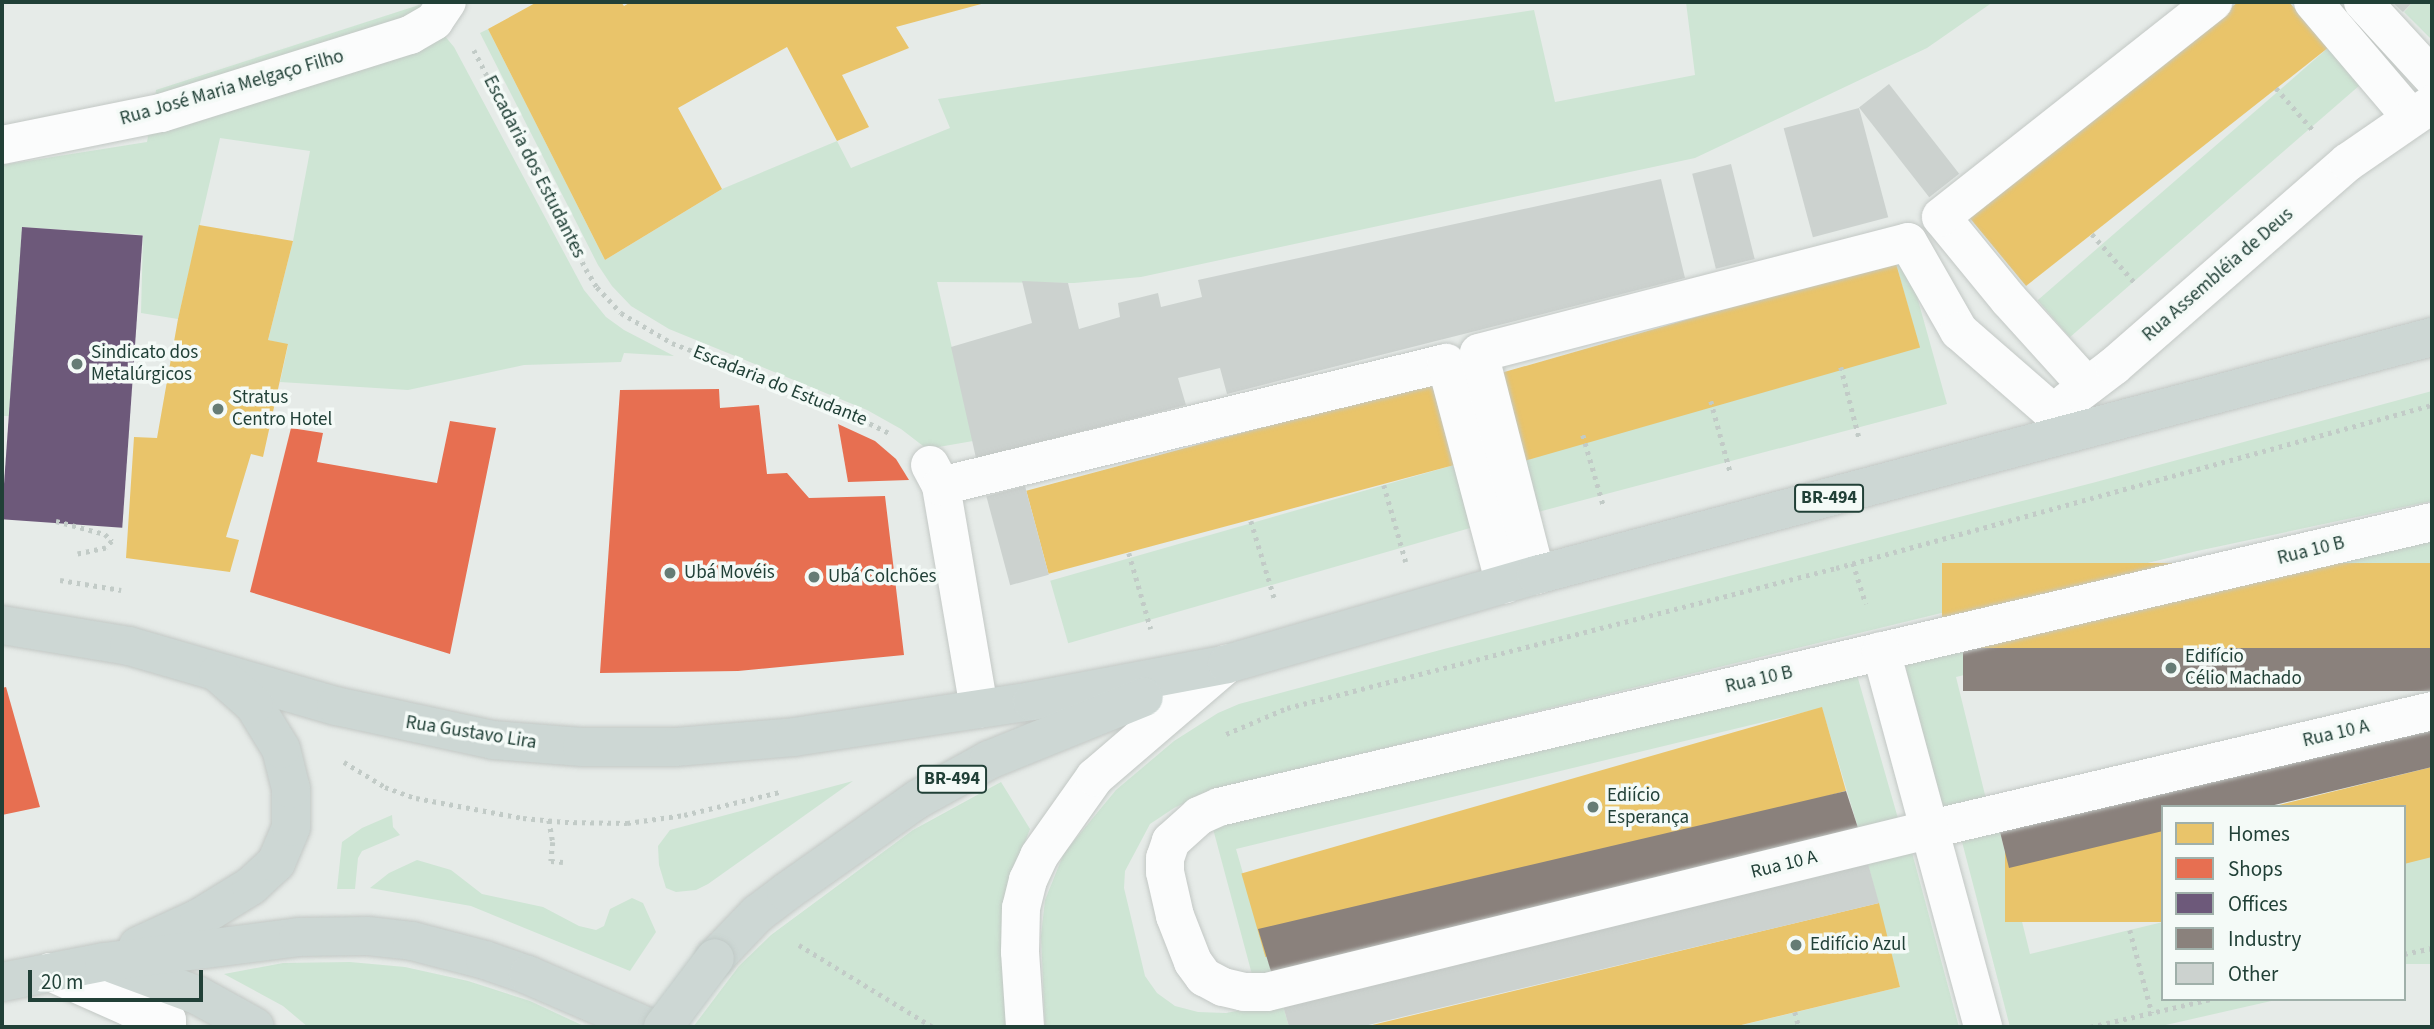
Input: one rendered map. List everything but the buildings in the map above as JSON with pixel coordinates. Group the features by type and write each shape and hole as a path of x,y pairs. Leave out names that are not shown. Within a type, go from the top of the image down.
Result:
{"main road":[{"name":"BR-494","path":"663,1027 715,958 757,915 863,835 952,779 1033,741 1227,664 1521,580 2432,337"},
{"name":"Rua Gustavo Lira","path":"2,625 108,641 359,712 493,740 593,747 737,743 979,709 1227,664"},
{"name":"Rua Gustavo Lira","path":"104,962 199,918 234,898 264,875 286,845 293,807 281,749 254,705 213,669"},
{"path":"2,982 104,962 298,937 368,936 447,949 528,975 648,1027"},
{"path":"104,962 197,995 255,1027"}],"street":[{"name":"Rua José Maria Melgaço Filho","path":"2,145 160,113 410,34 434,21 447,2"},
{"path":"2087,386 2009,300 1941,217 2213,2"},
{"path":"2313,2 2421,110"},
{"path":"2363,2 2432,77"},
{"name":"Rua Assembléia de Deus","path":"2006,451 2087,386 2348,162 2421,110"},
{"path":"1487,459 1479,353 1908,242 1959,331 2053,413"},
{"path":"979,709 936,476 1446,363 1487,459 1521,580"},
{"name":"Rua 10 B","path":"1175,916 1165,872 1165,858 1171,841 1199,816 1219,807 2432,522"},
{"path":"1881,651 1983,1027"},
{"path":"1025,1027 1020,953 1021,908 1028,880 1039,856 1073,803 1096,776 1153,724 1227,664"},
{"name":"Rua 10 A","path":"1175,916 1193,962 1205,977 1223,987 1244,992 1267,992 1931,829 2432,711"},
{"path":"50,972 129,1007 167,1020 167,1027"}],"path":[{"name":"Escadaria dos Estudantes","path":"472,47 597,287"},
{"path":"2276,88 2315,133"},
{"path":"2092,234 2137,287"},
{"name":"Escadaria do Estudante","path":"597,287 621,313 654,335 855,415 911,447 936,476"},
{"path":"1841,367 1861,443"},
{"path":"1711,401 1732,478"},
{"path":"1225,735 1287,708 1836,568 2432,405"},
{"path":"1583,435 1605,512"},
{"path":"1384,485 1407,566 1419,562"},
{"path":"57,521 105,534 112,541 106,548 78,554"},
{"path":"1251,521 1275,600"},
{"path":"1129,553 1152,634 1140,636"},
{"path":"1263,604 1289,597"},
{"path":"343,761 374,781 416,798 550,820 598,824 684,815 785,790"},
{"path":"550,820 553,842 551,861 563,862"},
{"path":"2130,930 2152,1013"},
{"path":"792,950 807,937"},
{"path":"798,945 933,1027"},
{"path":"2406,954 2432,948"},
{"path":"2090,1027 2203,1001"},
{"path":"1795,1012 1799,1027"}],"green space":[{"path":"1686,2 1993,2 1927,48 1695,158 1141,277 1074,283 937,282 973,441 927,449 901,429 867,410 669,329 631,306 612,286 598,265 480,33 488,29 605,260 722,189 837,141 851,168 950,128 938,99 1534,10 1555,102 1695,75"},
{"path":"2413,2 2432,2 2432,40 2404,12"},
{"path":"419,5 454,47 584,290 606,317 624,330 674,356 624,353 621,362 524,365 408,390 280,382 288,345 268,340 293,241 310,151 220,138 178,319 141,313 143,235 22,227 15,416 2,416 2,165 147,142 156,90"},
{"path":"2329,47 2361,84 2070,337 2038,300"},
{"path":"1906,257 1947,404 1538,512 1520,452 1919,346 1895,260"},
{"path":"2432,391 2432,501 2197,551 1278,774 1202,795 1174,808 1150,824 1125,871 1124,888 1145,976 1157,993 1175,1006 1198,1012 1226,1013 1282,1002 1289,1027 1045,1027 1041,936 1045,900 1064,853 1116,790 1174,741 1218,713 1239,704 1444,649 2096,482"},
{"path":"1454,465 1472,527 1068,643 1050,581"},
{"path":"2432,536 2432,563 1956,677 1986,799 1941,811 1903,657"},
{"path":"1855,668 1899,822 1859,831 1822,708 1236,849 1273,978 1254,982 1212,825"},
{"path":"853,781 708,884 696,890 676,892 666,888 659,865 658,846 670,830"},
{"path":"1001,782 1030,829 1013,874 1010,1027 693,1027 739,966 771,935 913,830"},
{"path":"392,815 393,827 400,835 362,851 358,858 355,889 337,889 342,842 362,828"},
{"path":"1998,824 2030,954 2161,922 2161,1001 2271,1001 2157,1027 2010,1027 1960,834"},
{"path":"1911,849 1959,1027 1734,1027 1900,987 1867,860"},
{"path":"2406,857 2432,857 2432,964 2406,964"},
{"path":"417,860 451,870 482,894 543,907 579,926 596,930 604,926 610,909 632,898 643,903 656,932 630,971 471,906 370,888 389,873"},
{"path":"350,962 405,967 468,981 530,1001 586,1027 308,1027 283,1006 224,974 283,963"}],"place":[{"name":"Sindicato dos Metalúrgicos","path":"77,364"},
{"name":"Stratus Centro Hotel","path":"218,409"},
{"name":"Ubá Movéis","path":"670,573"},
{"name":"Ubá Colchões","path":"814,577"},
{"name":"Edifício Célio Machado","path":"2171,668"},
{"name":"Ediício Esperança","path":"1593,807"},
{"name":"Edifício Azul","path":"1796,945"}]}
